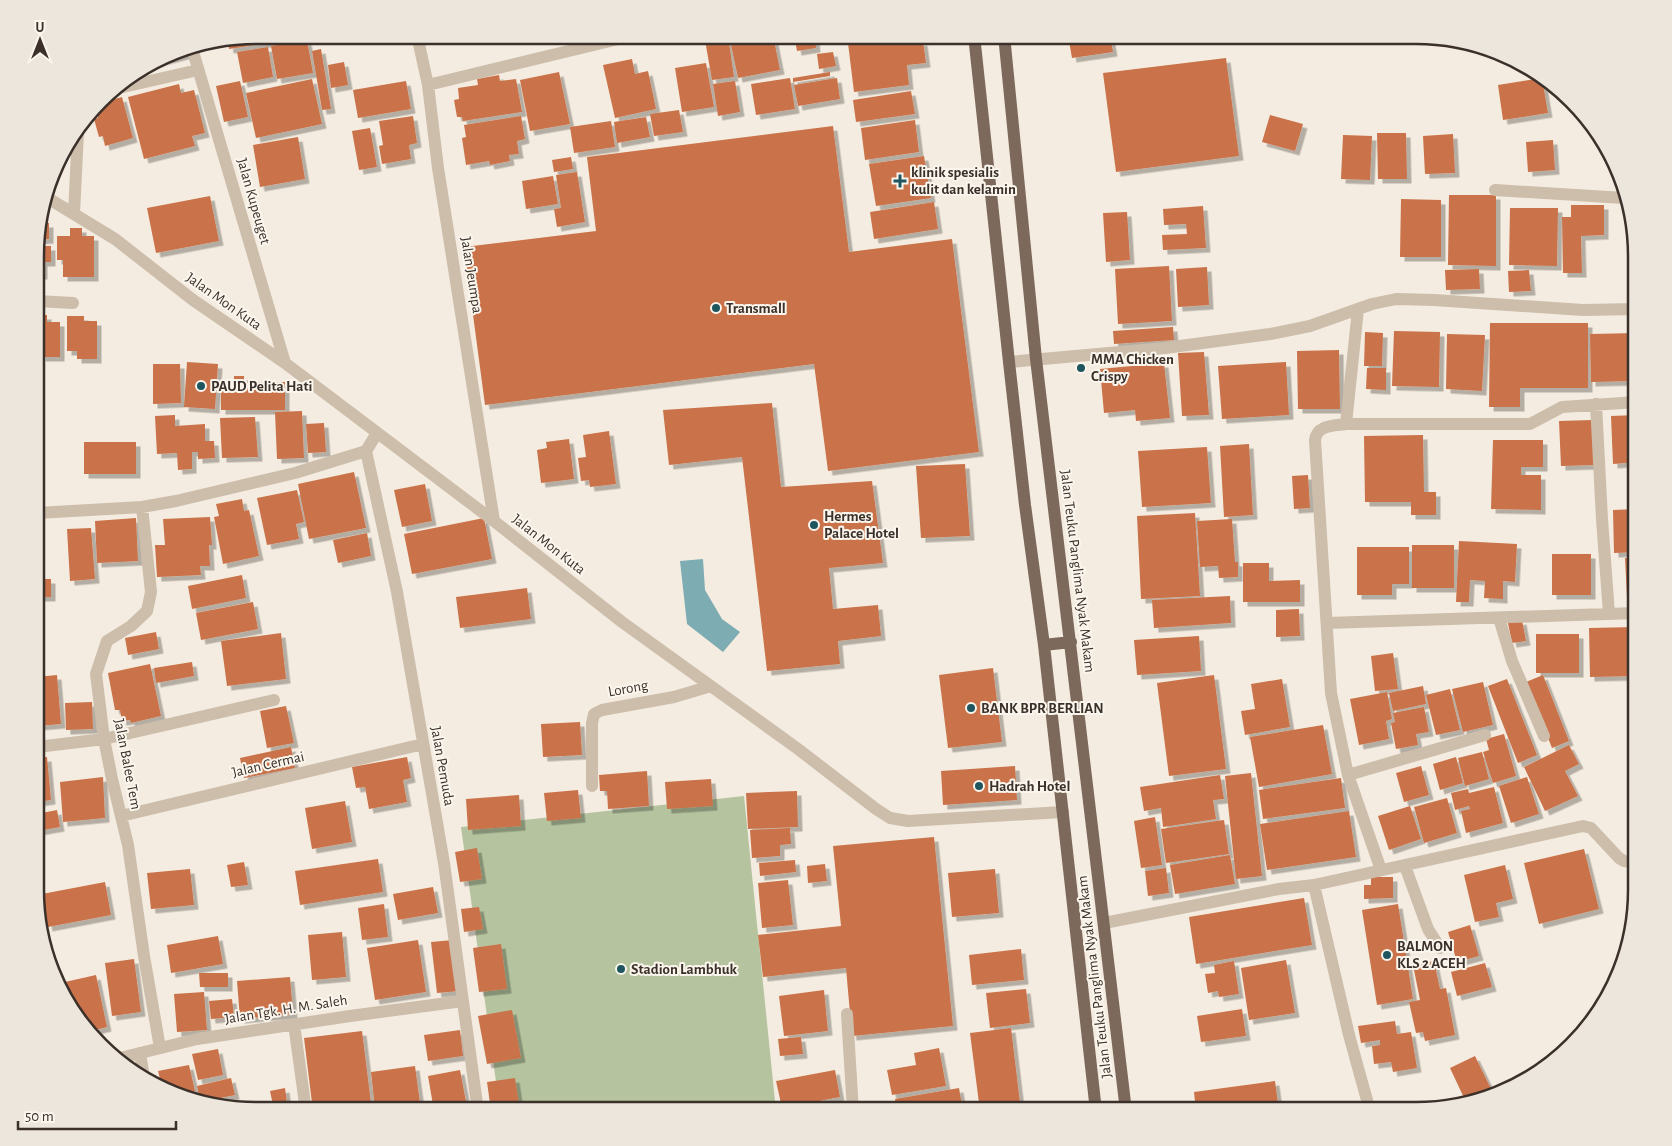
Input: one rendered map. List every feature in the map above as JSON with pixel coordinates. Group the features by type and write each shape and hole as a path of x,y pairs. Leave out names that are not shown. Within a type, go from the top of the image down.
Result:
{"main road":[{"name":"Jalan Teuku Panglima Nyak Makam","path":"975,44 1025,505 1044,645 1095,1102"},
{"name":"Jalan Teuku Panglima Nyak Makam","path":"1005,44 1036,359 1125,1102"},
{"path":"1044,645 1071,642"}],"street":[{"name":"Jalan Jeumpa","path":"419,44 428,85 438,168 494,521"},
{"path":"428,85 598,44"},
{"name":"Jalan Kupeuget","path":"193,53 285,363"},
{"path":"129,86 198,70"},
{"path":"74,214 78,140"},
{"path":"1495,190 1620,198"},
{"name":"Jalan Mon Kuta","path":"51,200 115,239 193,300 285,363 494,521 622,622 890,818 908,821 1063,812"},
{"path":"1009,362 1165,348 1270,334 1310,326 1372,304 1396,300 1434,300 1583,310 1628,309"},
{"path":"44,301 73,303"},
{"path":"1346,424 1358,309"},
{"path":"1381,870 1348,776 1331,693 1316,434 1327,427 1346,424 1530,424 1558,408 1628,402"},
{"path":"1596,404 1608,614"},
{"path":"44,513 142,507 238,487 295,473 366,451 377,433"},
{"name":"Jalan Pemuda","path":"366,451 397,592 444,863 477,1102"},
{"name":"Jalan Balee Tem","path":"142,507 151,592 147,611 131,626 107,641 96,674 104,739 128,845 160,1048"},
{"path":"1327,623 1628,613"},
{"path":"1499,618 1512,661 1544,736"},
{"name":"Lorong","path":"592,786 592,723 594,714 602,710 692,693 711,686"},
{"path":"44,746 104,739 274,700"},
{"path":"1348,776 1484,736"},
{"name":"Jalan Cermai","path":"121,816 423,744"},
{"path":"1104,923 1279,889 1314,885 1584,826 1592,828 1619,858 1628,862"},
{"path":"1405,866 1428,930 1440,948"},
{"path":"1314,885 1349,1035 1368,1102"},
{"name":"Jalan Tgk. H. M. Saleh","path":"124,1057 197,1039 463,1001"},
{"path":"847,1014 852,1102"},
{"path":"294,1024 305,1102"},
{"path":"140,1053 143,1070"}],"green space":[{"name":"Stadion Lambhuk","path":"744,796 775,1102 499,1102 461,827"}],"water":[{"path":"703,559 705,590 722,619 740,632 723,652 687,624 680,561"}],"building":[{"path":"260,44 229,49 229,46"},
{"path":"308,44 313,73 277,79 271,46"},
{"path":"706,44 729,44 734,77 712,80"},
{"path":"731,44 775,44 780,70 738,78"},
{"path":"796,44 816,44 816,48 797,51"},
{"path":"848,44 923,44 926,63 907,65 909,85 854,92"},
{"path":"1070,44 1112,44 1113,52 1072,58"},
{"path":"268,47 273,77 243,83 237,52"},
{"path":"321,49 331,109 322,110 312,51"},
{"path":"833,52 836,66 819,69 817,54"},
{"path":"1226,58 1239,156 1116,172 1103,73"},
{"path":"632,59 635,74 648,71 656,109 615,118 603,65"},
{"path":"344,62 348,85 331,88 328,65"},
{"path":"706,63 714,107 682,112 675,68"},
{"path":"559,72 570,124 530,131 520,80"},
{"path":"830,72 830,76 793,82 793,78"},
{"path":"499,75 500,81 516,79 522,112 463,121 462,117 457,117 454,100 459,99 458,88 478,85 477,79"},
{"path":"790,78 795,109 756,115 751,84"},
{"path":"837,78 840,99 798,106 794,85"},
{"path":"312,79 322,124 256,138 246,93"},
{"path":"1534,79 1543,86 1548,113 1503,120 1498,85"},
{"path":"240,81 248,117 224,122 216,86"},
{"path":"406,81 411,109 358,118 353,90"},
{"path":"735,81 740,112 718,116 713,84"},
{"path":"179,84 181,93 194,90 205,133 192,136 195,146 144,159 128,97"},
{"path":"911,91 915,114 856,122 853,100"},
{"path":"122,97 133,138 105,146 103,136 99,137 94,119 98,118 97,115 112,100"},
{"path":"679,110 683,132 654,136 650,114"},
{"path":"1270,115 1303,124 1295,151 1262,142"},
{"path":"413,116 417,143 409,145 411,159 382,164 379,146 383,145 379,121"},
{"path":"521,116 525,139 517,141 519,154 509,155 510,161 490,165 489,161 466,165 462,138 466,137 464,125"},
{"path":"646,117 650,137 617,143 614,122"},
{"path":"915,120 919,152 865,160 861,128"},
{"path":"611,121 615,147 574,153 570,127"},
{"name":"Transmall","path":"833,126 849,252 952,239 979,452 828,471 814,364 485,405 464,247 596,231 587,157"},
{"path":"370,128 377,167 359,170 352,131"},
{"path":"1377,133 1406,133 1407,179 1378,179"},
{"path":"1453,134 1455,173 1425,174 1423,136"},
{"path":"1343,135 1372,136 1370,180 1341,179"},
{"path":"298,137 305,179 260,187 253,145"},
{"path":"1553,140 1555,170 1528,172 1526,142"},
{"name":"klinik spesialis kulit dan kelamin","path":"924,156 931,198 876,206 869,164"},
{"path":"571,157 573,169 554,172 552,160"},
{"path":"577,172 585,222 557,227 554,209 561,208 556,175"},
{"path":"553,176 558,204 526,209 522,181"},
{"path":"1449,195 1496,195 1496,266 1448,265"},
{"path":"210,196 219,241 156,253 147,208"},
{"path":"1401,199 1441,200 1441,257 1400,257"},
{"path":"934,202 938,229 874,239 870,212"},
{"path":"1571,205 1604,205 1604,235 1581,236 1582,273 1563,273 1562,217 1571,217"},
{"path":"1203,206 1206,248 1163,250 1162,235 1187,234 1186,224 1164,225 1163,209"},
{"path":"1510,208 1558,208 1557,266 1509,265"},
{"path":"1127,212 1130,260 1106,262 1103,213"},
{"path":"47,223 49,223 49,239 44,239"},
{"path":"70,228 82,228 82,236 94,236 94,277 63,277 63,260 57,260 57,236 70,236"},
{"path":"44,246 51,246 51,262 44,262"},
{"path":"1169,266 1172,321 1118,324 1115,269"},
{"path":"1207,267 1209,305 1178,307 1176,269"},
{"path":"1479,269 1480,289 1446,290 1445,270"},
{"path":"1529,270 1531,291 1509,292 1508,271"},
{"path":"44,315 47,315 47,322 60,322 60,357 44,357"},
{"path":"67,316 84,316 84,321 97,321 97,359 77,359 77,351 67,351"},
{"path":"1490,323 1588,323 1588,388 1520,388 1520,407 1489,407"},
{"path":"1173,327 1174,340 1114,344 1113,331"},
{"path":"1394,331 1440,332 1439,387 1392,386"},
{"path":"1365,332 1383,333 1382,366 1364,366"},
{"path":"1628,333 1628,381 1591,382 1590,334"},
{"path":"1447,334 1485,335 1482,391 1446,389"},
{"path":"1339,350 1340,409 1298,409 1297,351"},
{"path":"1204,352 1209,415 1182,416 1178,353"},
{"name":"PAUD Pelita Hati","path":"187,362 218,364 215,409 184,407"},
{"path":"1286,362 1289,415 1222,419 1218,366"},
{"path":"1164,363 1170,418 1136,421 1135,410 1104,413 1100,369"},
{"path":"153,364 180,364 181,403 153,404"},
{"path":"1367,368 1386,368 1386,390 1366,389"},
{"path":"234,376 244,376 244,382 285,382 285,410 221,410 221,382 234,382"},
{"name":"Hermes Palace Hotel","path":"772,403 781,487 872,481 883,563 829,568 833,609 878,605 881,636 838,641 840,664 767,671 742,457 669,465 663,410"},
{"path":"302,411 304,458 277,459 275,412"},
{"path":"175,415 175,426 205,424 205,441 214,441 215,458 198,459 198,452 192,452 192,469 178,470 177,453 157,454 155,416"},
{"path":"1628,415 1628,463 1613,464 1611,416"},
{"path":"255,417 258,457 222,458 220,418"},
{"path":"1592,420 1594,465 1561,466 1559,421"},
{"path":"324,423 326,452 308,453 306,424"},
{"path":"609,431 616,484 590,487 589,480 581,481 578,458 586,457 583,435"},
{"path":"1423,435 1424,492 1436,492 1436,515 1411,515 1411,502 1365,502 1364,436"},
{"path":"569,439 574,479 541,483 537,450 547,448 546,442"},
{"path":"1493,440 1543,440 1543,467 1521,467 1521,475 1541,475 1541,510 1491,509"},
{"path":"84,442 136,442 136,474 84,474"},
{"path":"1249,444 1253,515 1224,517 1220,446"},
{"path":"1207,447 1211,503 1142,507 1138,451"},
{"path":"965,464 970,536 921,538 916,466"},
{"path":"354,472 366,528 309,539 298,484"},
{"path":"1308,475 1310,508 1294,509 1292,476"},
{"path":"425,484 432,521 402,527 394,490"},
{"path":"297,490 304,522 296,524 299,539 267,545 257,498"},
{"path":"242,499 244,511 249,510 259,556 223,564 214,517 219,516 216,504"},
{"path":"1628,509 1628,552 1614,553 1613,510"},
{"path":"1195,513 1200,596 1141,599 1137,516"},
{"path":"210,517 212,545 209,545 210,566 200,566 201,575 157,577 155,545 165,545 163,519"},
{"path":"136,518 138,561 97,563 95,521"},
{"path":"484,518 492,559 412,574 404,534"},
{"path":"1232,519 1235,562 1238,562 1238,577 1219,578 1218,566 1200,567 1197,521"},
{"path":"91,528 95,579 70,581 67,529"},
{"path":"367,533 371,556 338,563 333,540"},
{"path":"1459,541 1517,544 1515,582 1503,581 1503,599 1484,598 1485,581 1470,580 1469,602 1456,602"},
{"path":"1412,545 1454,545 1454,588 1412,588"},
{"path":"1357,547 1409,547 1409,584 1392,584 1392,595 1357,595"},
{"path":"1552,554 1591,554 1591,595 1552,595"},
{"path":"1625,558 1628,558 1627,597"},
{"path":"1243,563 1269,563 1269,581 1300,580 1300,602 1243,602"},
{"path":"242,575 246,598 192,609 188,586"},
{"path":"44,579 51,579 51,597 44,597"},
{"path":"527,588 531,619 460,628 456,597"},
{"path":"1230,596 1231,623 1154,628 1152,600"},
{"path":"253,602 258,629 201,640 196,613"},
{"path":"1299,609 1300,636 1276,637 1276,610"},
{"path":"1522,620 1526,641 1512,643 1508,623"},
{"path":"1628,627 1628,676 1590,677 1589,628"},
{"path":"156,632 159,649 128,655 125,638"},
{"path":"281,633 286,679 227,686 221,641"},
{"path":"1536,634 1579,634 1579,673 1536,673"},
{"path":"1199,636 1201,671 1137,675 1134,640"},
{"path":"1393,653 1398,689 1375,691 1371,656"},
{"path":"192,662 194,676 156,683 154,668"},
{"path":"150,664 161,716 131,723 130,720 122,721 120,710 115,710 108,673"},
{"name":"BANK BPR BERLIAN","path":"993,668 1002,742 948,748 939,675"},
{"path":"57,675 61,724 44,725 44,676"},
{"path":"1214,675 1226,769 1169,776 1157,683"},
{"path":"1543,675 1569,741 1552,748 1526,682"},
{"path":"1282,679 1290,727 1245,735 1241,711 1255,709 1251,684"},
{"path":"1507,679 1537,755 1518,763 1488,686"},
{"path":"1483,682 1493,725 1463,732 1452,689"},
{"path":"1423,686 1426,704 1393,711 1389,693"},
{"path":"1450,689 1460,730 1436,735 1426,695"},
{"path":"1387,692 1392,719 1386,721 1389,739 1359,745 1350,699"},
{"path":"92,702 93,729 66,730 65,703"},
{"path":"286,706 294,743 267,748 260,711"},
{"path":"1424,707 1429,732 1416,734 1418,745 1396,749 1391,723 1395,722 1393,713"},
{"path":"580,722 582,755 543,757 541,724"},
{"path":"1323,725 1332,774 1259,787 1250,737"},
{"path":"1504,734 1516,776 1493,783 1483,752 1489,750 1486,739"},
{"path":"1569,745 1579,764 1565,771 1578,796 1545,811 1524,767"},
{"path":"291,747 295,768 244,778 240,758"},
{"path":"1482,752 1489,779 1465,786 1458,758"},
{"path":"44,757 47,757 51,800 44,801"},
{"path":"407,757 411,778 403,780 407,802 369,809 365,787 356,788 352,767"},
{"path":"1456,757 1463,783 1440,790 1433,764"},
{"name":"Hadrah Hotel","path":"1015,766 1017,800 943,805 941,771"},
{"path":"1421,766 1429,795 1404,802 1396,773"},
{"path":"647,771 649,806 608,809 607,791 600,791 599,775"},
{"path":"1251,773 1262,876 1236,879 1225,776"},
{"path":"1220,775 1224,799 1213,800 1216,819 1163,827 1161,808 1144,811 1140,787"},
{"path":"103,777 105,818 63,822 60,782"},
{"path":"1527,777 1539,814 1511,823 1499,786"},
{"path":"1341,778 1345,808 1263,819 1259,790"},
{"path":"711,779 713,806 667,809 665,782"},
{"path":"1494,787 1503,823 1466,833 1461,811 1470,809 1469,806 1455,810 1451,793 1468,789 1469,793"},
{"path":"578,790 581,818 547,821 544,793"},
{"path":"797,791 798,827 748,829 746,793"},
{"path":"519,795 521,826 468,830 466,799"},
{"path":"1447,798 1457,833 1424,843 1414,807"},
{"path":"345,801 352,842 312,849 305,808"},
{"path":"1410,806 1421,839 1389,850 1378,816"},
{"path":"57,810 60,827 44,830 44,813"},
{"path":"1349,811 1356,857 1267,870 1260,824"},
{"path":"1155,817 1162,865 1141,868 1134,821"},
{"path":"1224,820 1229,854 1166,863 1161,829"},
{"path":"790,828 791,844 780,845 780,856 752,858 750,830"},
{"path":"934,837 953,1026 852,1036 846,968 763,977 758,935 841,926 833,846"},
{"path":"477,848 482,879 460,882 455,852"},
{"path":"1584,849 1599,909 1539,924 1524,863"},
{"path":"1230,855 1235,884 1175,894 1170,865"},
{"path":"378,859 383,892 300,905 295,871"},
{"path":"795,860 796,872 760,876 759,863"},
{"path":"244,862 248,885 231,887 227,865"},
{"path":"825,864 827,881 808,883 807,866"},
{"path":"1505,865 1513,899 1496,903 1499,917 1475,922 1464,875"},
{"path":"1166,868 1169,893 1148,896 1145,871"},
{"path":"190,869 194,905 151,909 147,873"},
{"path":"995,869 999,913 952,917 948,873"},
{"path":"1371,877 1393,877 1393,898 1364,899 1364,885 1371,885"},
{"path":"788,880 793,925 762,928 758,883"},
{"path":"105,882 111,915 48,927 44,894"},
{"path":"433,887 438,913 398,920 393,894"},
{"path":"1304,898 1312,945 1196,964 1189,917"},
{"path":"384,904 388,937 362,940 358,908"},
{"name":"BALMON KLS 2 ACEH","path":"1398,904 1413,999 1377,1005 1362,910"},
{"path":"479,907 483,929 464,932 461,909"},
{"path":"1470,925 1479,956 1457,962 1448,932"},
{"path":"342,932 346,977 312,980 308,935"},
{"path":"218,936 223,964 171,973 167,945"},
{"path":"418,940 426,992 375,1000 367,948"},
{"path":"453,940 459,991 437,993 431,942"},
{"path":"501,944 507,989 479,992 473,948"},
{"path":"1021,949 1024,980 972,985 969,955"},
{"path":"134,959 141,1012 112,1016 105,963"},
{"path":"1286,960 1295,1013 1249,1020 1241,968"},
{"path":"1234,961 1239,994 1219,997 1218,991 1208,993 1205,974 1215,973 1214,965"},
{"path":"1434,961 1440,989 1446,988 1455,1035 1425,1041 1423,1032 1416,1033 1409,1002 1420,1000 1413,965"},
{"path":"1485,963 1492,987 1457,996 1451,972"},
{"path":"199,973 228,973 228,987 200,987"},
{"path":"96,975 107,1027 96,1030 79,1008 65,982"},
{"path":"290,977 293,1014 240,1019 237,981"},
{"path":"1026,989 1030,1023 990,1028 986,993"},
{"path":"824,990 828,1031 784,1036 779,996"},
{"path":"204,992 207,1030 177,1032 174,994"},
{"path":"232,999 234,1017 211,1019 209,1001"},
{"path":"1242,1009 1246,1036 1201,1042 1197,1016"},
{"path":"512,1010 521,1058 487,1064 478,1016"},
{"path":"1395,1021 1397,1034 1411,1032 1417,1068 1393,1072 1391,1062 1374,1064 1372,1046 1380,1045 1380,1040 1361,1043 1358,1026"},
{"path":"1011,1028 1020,1102 979,1102 970,1033"},
{"path":"460,1030 463,1056 428,1061 424,1035"},
{"path":"362,1031 371,1102 312,1102 304,1038"},
{"path":"801,1037 803,1054 780,1056 778,1039"},
{"path":"939,1048 946,1086 892,1095 887,1070 916,1065 914,1053"},
{"path":"218,1049 223,1075 198,1080 192,1054"},
{"path":"1475,1056 1491,1089 1463,1097 1450,1068"},
{"path":"189,1065 195,1091 187,1091 160,1079 158,1071"},
{"path":"415,1066 420,1102 374,1102 371,1072"},
{"path":"460,1070 466,1102 432,1102 428,1076"},
{"path":"835,1070 840,1097 814,1102 781,1102 776,1081"},
{"path":"231,1078 235,1095 218,1098 201,1095 199,1094 197,1086"},
{"path":"515,1078 519,1102 490,1102 487,1082"},
{"path":"1275,1081 1278,1102 1195,1102 1194,1092"},
{"path":"285,1088 287,1102 272,1102 270,1091"},
{"path":"959,1088 961,1102 896,1102 895,1099"}],"place":[{"name":"klinik spesialis kulit dan kelamin","path":"900,181"},
{"name":"Transmall","path":"716,308"},
{"name":"MMA Chicken Crispy","path":"1081,368"},
{"name":"PAUD Pelita Hati","path":"201,386"},
{"name":"Hermes Palace Hotel","path":"814,525"},
{"name":"BANK BPR BERLIAN","path":"971,708"},
{"name":"Hadrah Hotel","path":"979,786"},
{"name":"BALMON KLS 2 ACEH","path":"1387,955"},
{"name":"Stadion Lambhuk","path":"621,969"}]}
